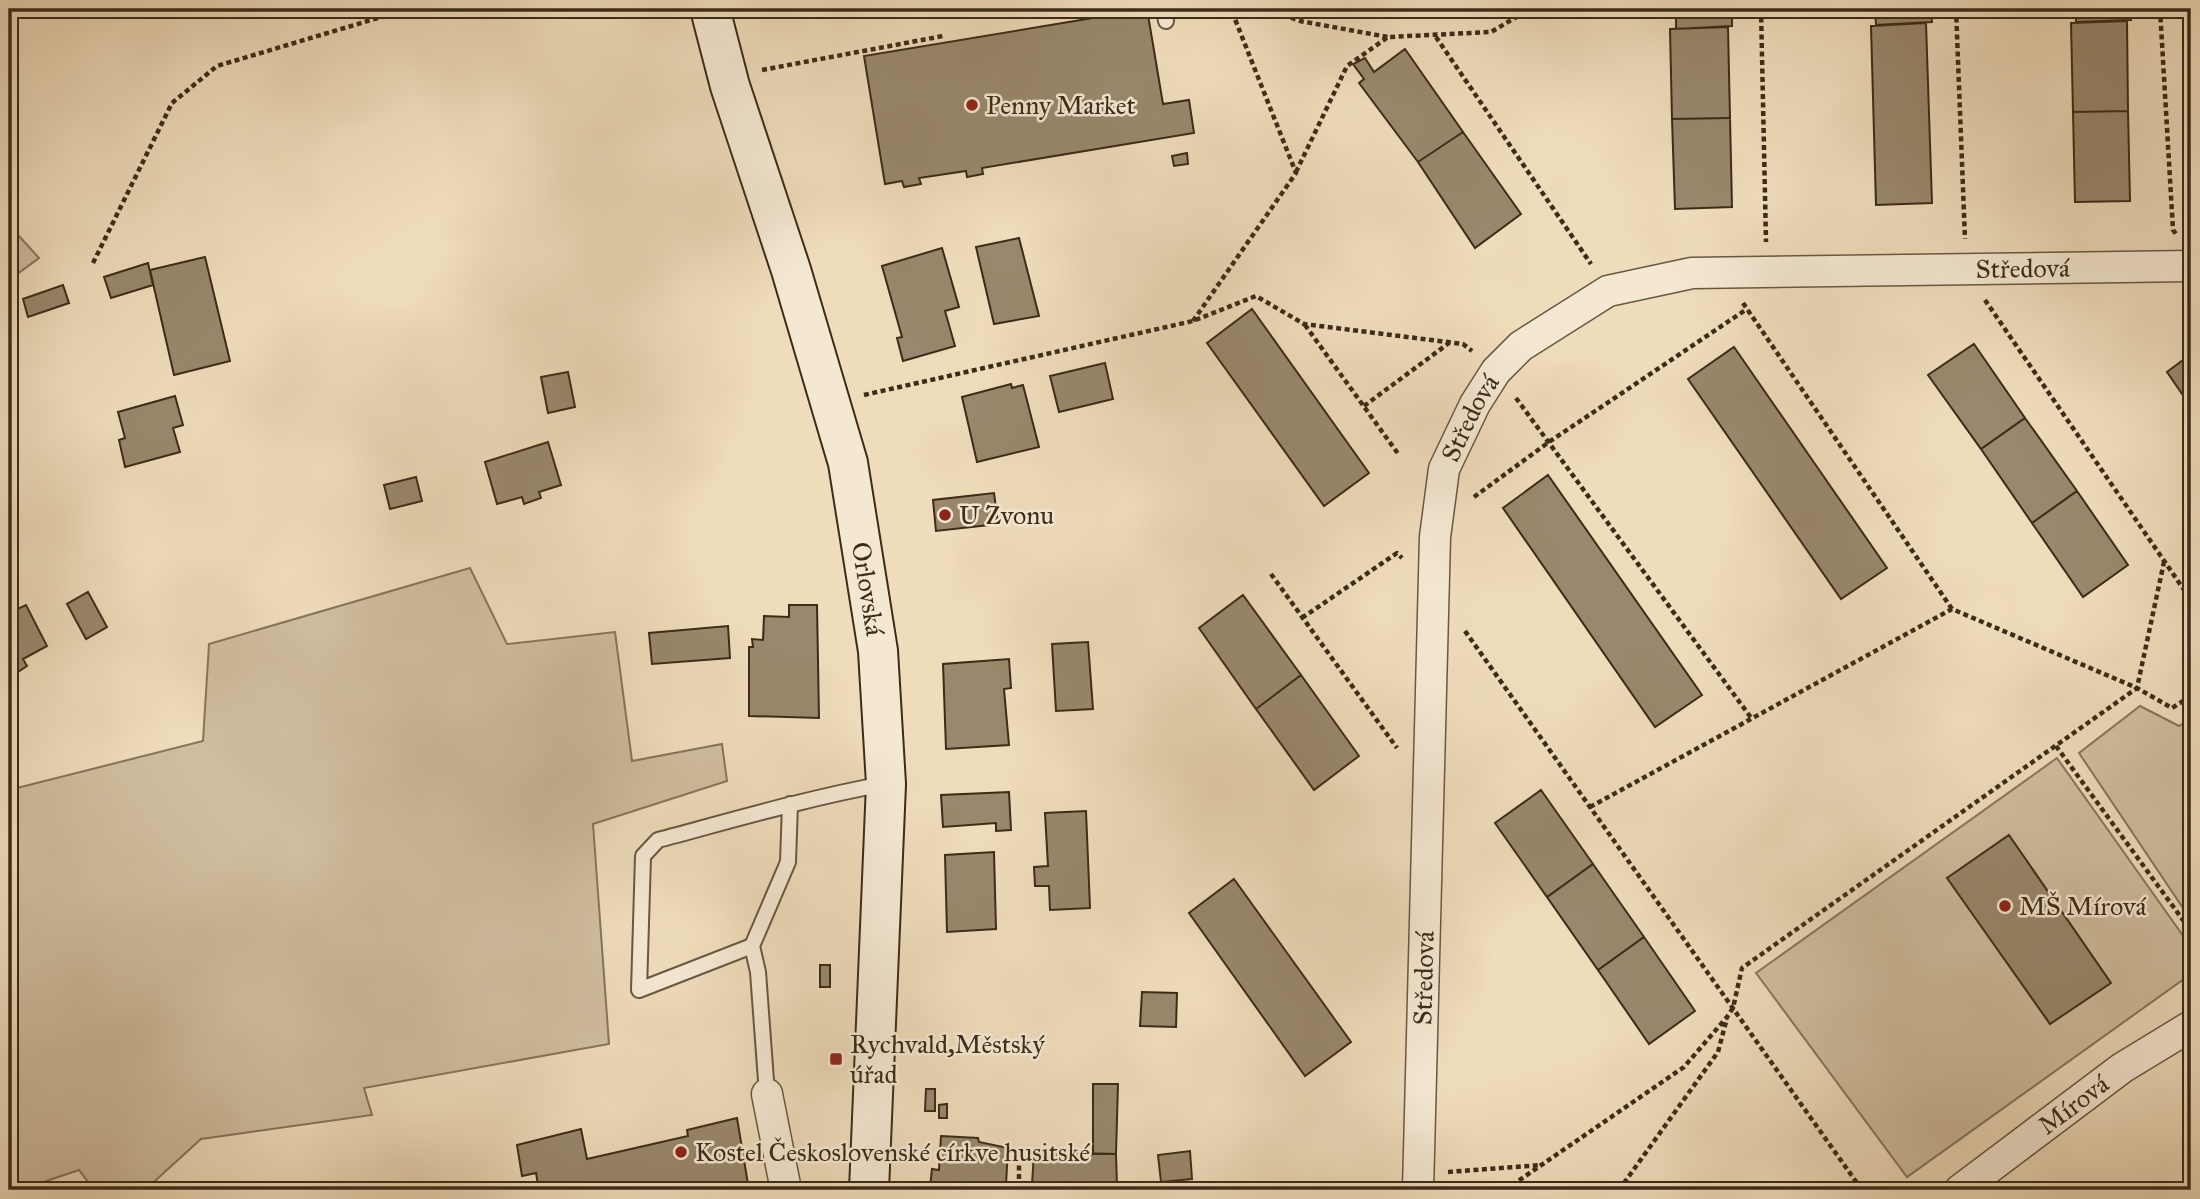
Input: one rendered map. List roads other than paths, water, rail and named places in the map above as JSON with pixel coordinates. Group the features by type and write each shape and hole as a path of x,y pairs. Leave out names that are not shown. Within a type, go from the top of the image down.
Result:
{"main road":[{"name":"Orlovská","path":"710,9 730,86 791,270 848,463 878,651 886,784 869,1190"}],"street":[{"name":"Středová","path":"1419,1181 1435,537 1444,469 1475,404 1496,371 1521,346 1608,290 1692,273 2191,266"},
{"name":"Mírová","path":"1960,1190 2122,1068 2191,1026"},
{"path":"766,1094 786,1190"}],"lane":[{"path":"752,946 639,990 643,856 658,840 824,795 886,784"},
{"path":"766,1094 758,972 752,946 788,862 790,804"}],"place":[{"name":"Penny Market","path":"972,105"},
{"name":"U Zvonu","path":"945,515"},
{"name":"MŠ Mírová","path":"2005,906"},
{"name":"Rychvald,Městský úřad","path":"836,1059"},
{"name":"Kostel Československé církve husitské","path":"681,1152"}]}
